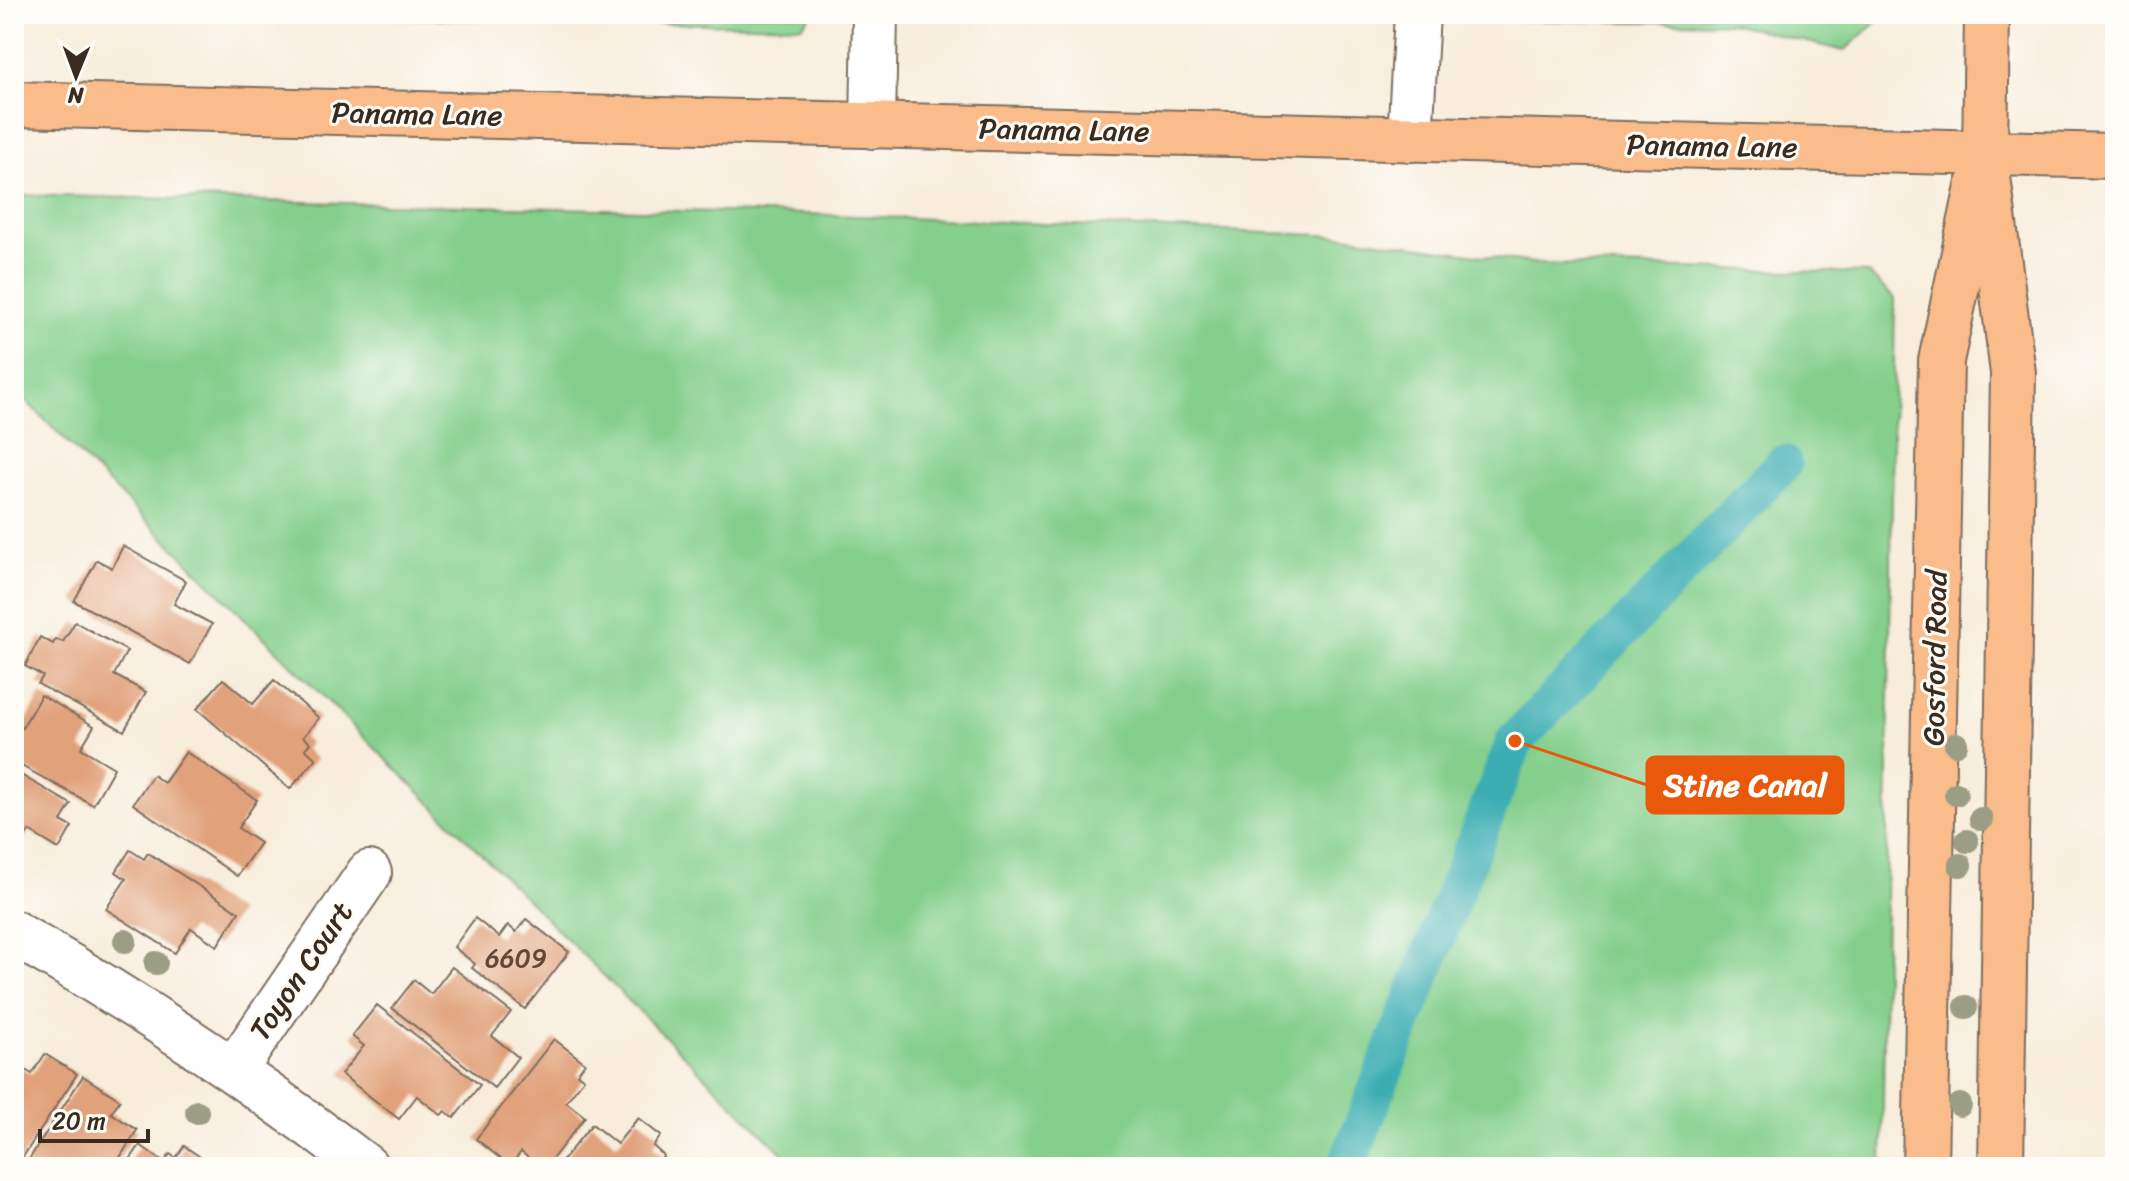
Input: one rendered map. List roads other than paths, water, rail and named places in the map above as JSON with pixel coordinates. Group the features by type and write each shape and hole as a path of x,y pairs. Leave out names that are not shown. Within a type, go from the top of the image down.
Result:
{"main road":[{"name":"Gosford Road","path":"1987,14 1985,153 2013,373 2001,1167"},
{"name":"Panama Lane","path":"14,104 2115,156"},
{"name":"Gosford Road","path":"1925,1167 1941,361 1985,153"}],"street":[{"path":"873,126 875,14"},
{"path":"1410,139 1417,14"},
{"name":"Toyon Court","path":"234,1070 369,873"},
{"path":"14,933 83,973 234,1070 366,1167"}],"waterway":[{"path":"1346,1167 1515,741 1783,464"}],"place":[{"name":"Stine Canal","path":"1515,741"}]}
